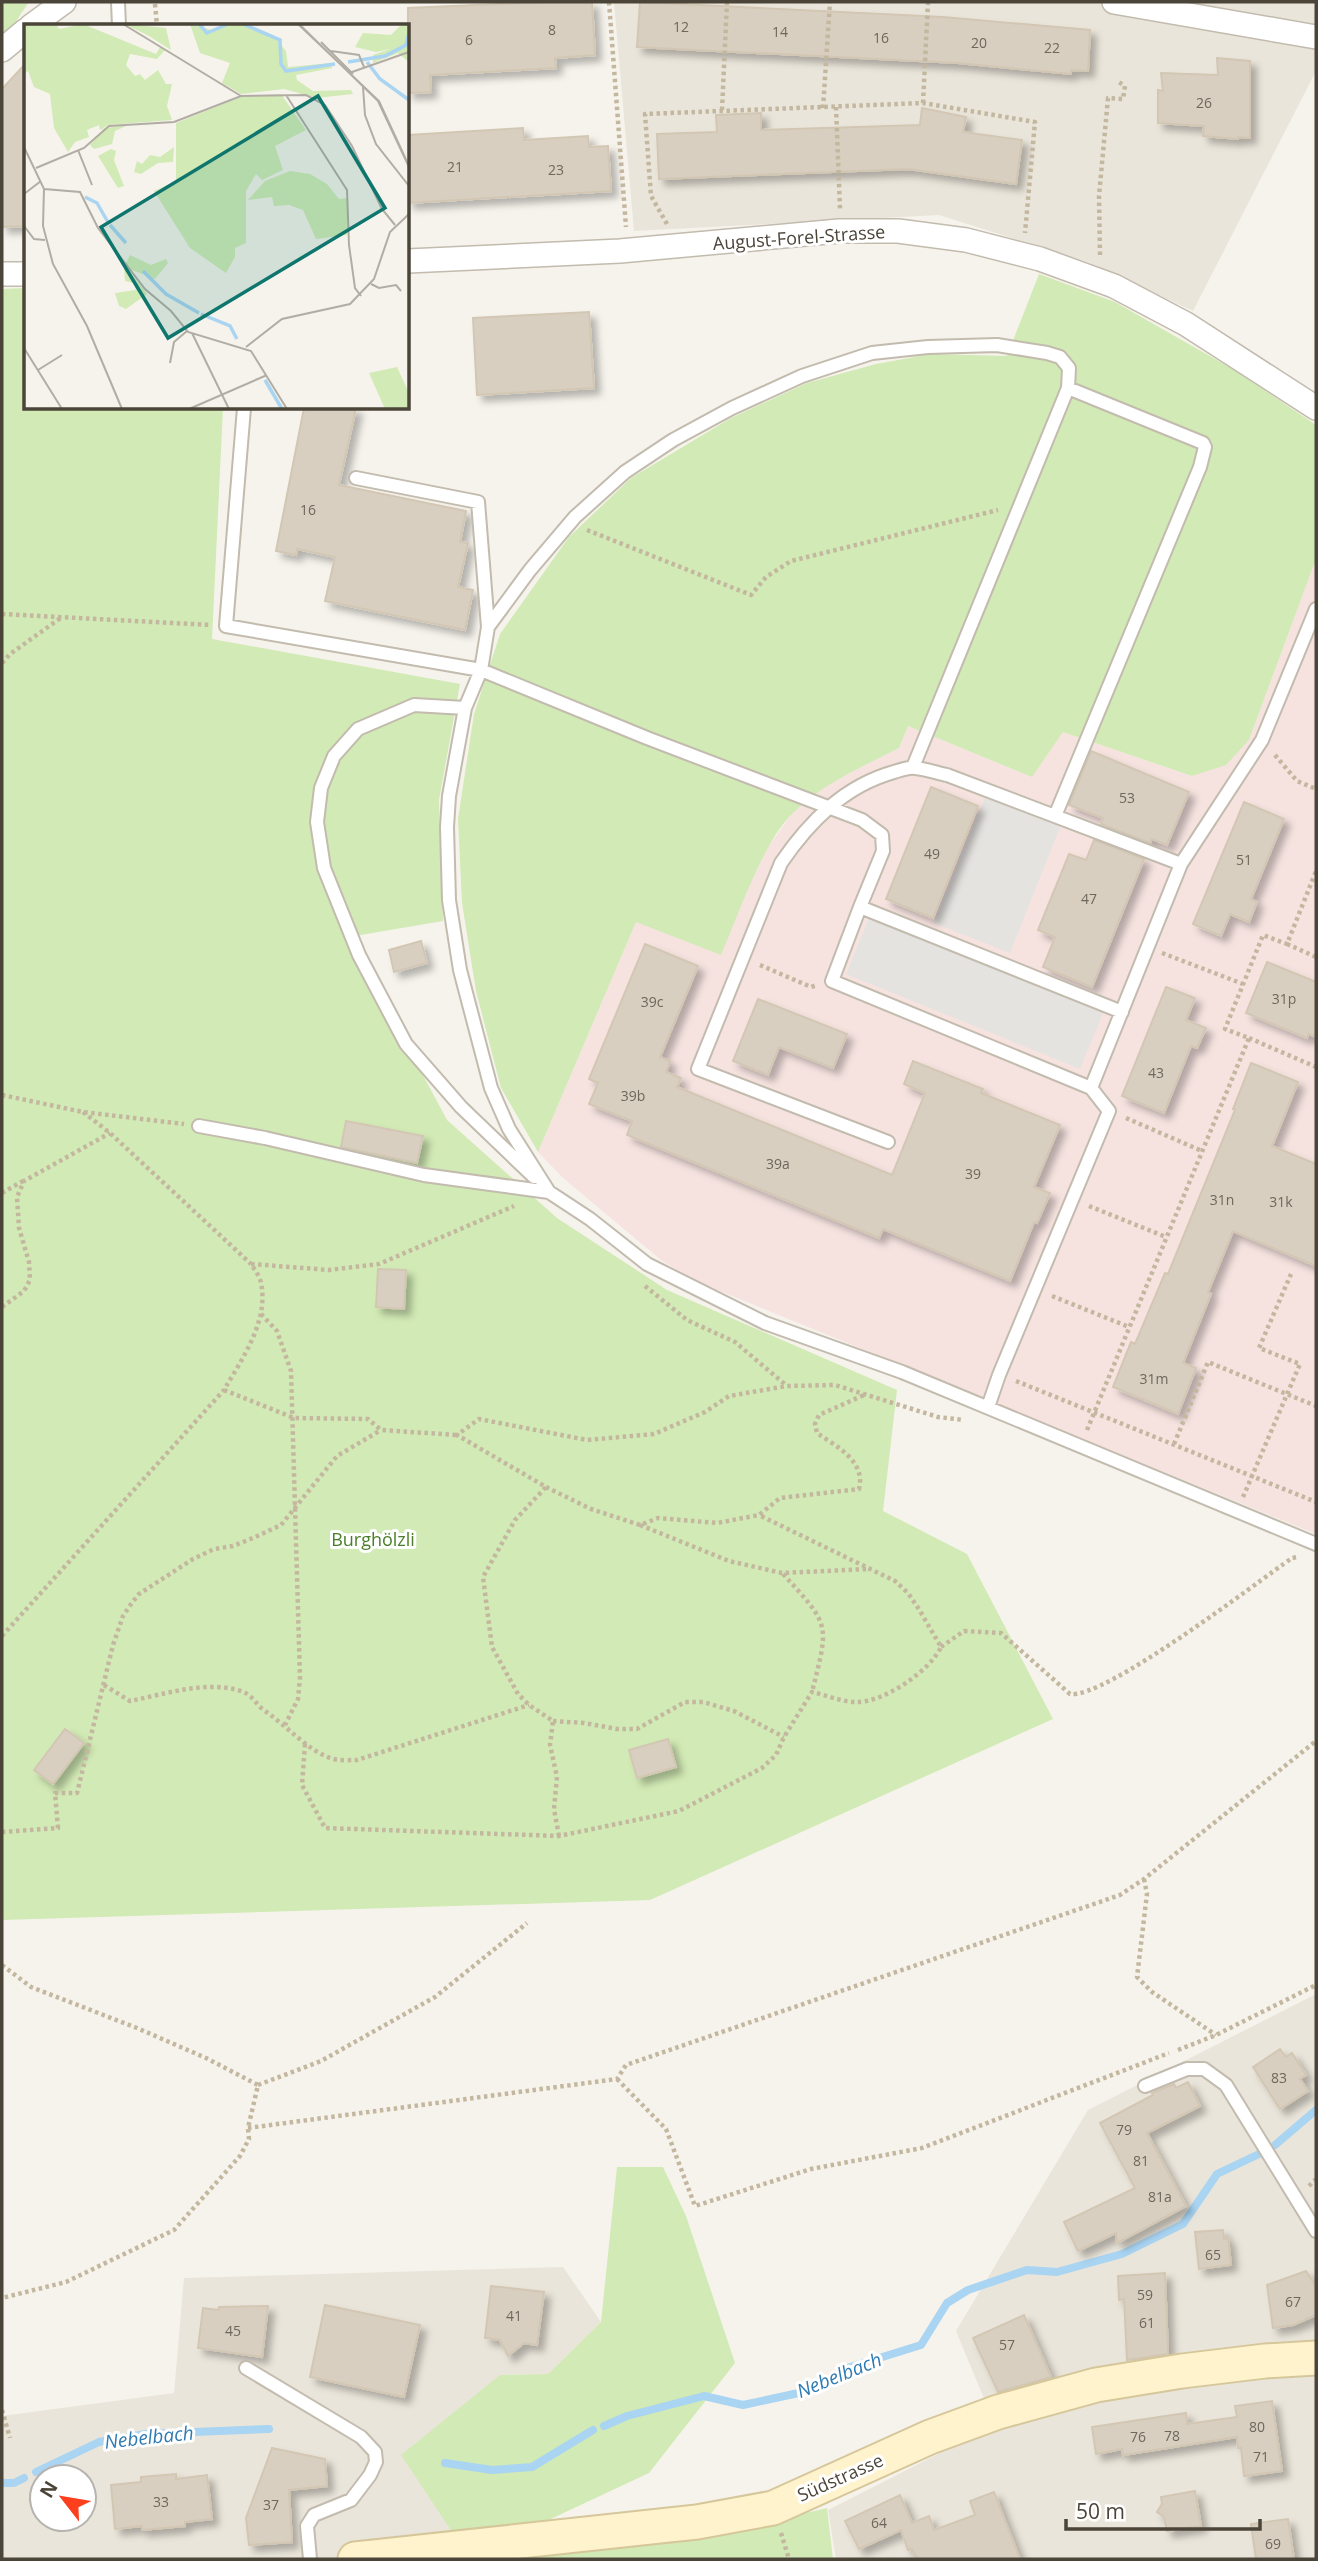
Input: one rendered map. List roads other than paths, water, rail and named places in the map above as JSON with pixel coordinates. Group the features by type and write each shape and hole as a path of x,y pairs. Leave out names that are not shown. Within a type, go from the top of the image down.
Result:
{"street":[{"path":"34,24 62,2"},
{"path":"1114,2 1316,37"},
{"path":"2,50 24,32"},
{"name":"August-Forel-Strasse","path":"410,261 620,251 839,231 898,231 967,240 1040,259 1114,286 1186,324 1316,408"},
{"path":"2,274 24,274"},
{"name":"Südstrasse","path":"355,2559 697,2522 766,2509 930,2437 998,2412 1108,2383 1237,2364 1316,2358"}],"lane":[{"path":"117,2 119,24"},
{"path":"488,627 530,570 570,523 625,472 673,440 732,408 802,376 872,353 928,347 997,345 1060,357 1069,368 1068,388 913,767"},
{"path":"1055,816 1194,480 1205,447 1203,443 1068,388"},
{"path":"244,410 226,626 481,670 862,820 882,835 883,851 832,981 1091,1088 1109,1111 988,1407"},
{"path":"356,478 478,502 488,627 481,670 465,708 449,796 449,900 460,970 491,1088 509,1129 549,1192"},
{"path":"1091,1088 1181,864 1262,740 1316,609"},
{"path":"465,708 414,705 358,729 334,756 321,788 317,822 324,868 359,955 406,1044 461,1107 549,1192 590,1219 647,1264 765,1323 902,1372 1316,1544"},
{"path":"888,1142 698,1069 781,863 799,837 827,808 853,790 884,775 913,767 947,775 1181,864"},
{"path":"860,907 1122,1012"},
{"path":"199,1126 265,1138 424,1175 549,1192"},
{"path":"1146,2086 1187,2069 1204,2069 1226,2085 1316,2231"},
{"path":"246,2368 361,2437 374,2452 376,2462 370,2475 351,2500 314,2515 306,2526 310,2559"}],"waterway":[{"name":"Nebelbach","path":"1275,2145 1316,2110"},
{"name":"Nebelbach","path":"604,2426 627,2416 704,2396 743,2405 808,2391 847,2368 921,2345 947,2303 968,2290 1027,2270 1057,2272 1122,2254 1183,2224 1217,2174 1259,2154"},
{"name":"Nebelbach","path":"55,2463 99,2442 146,2434 269,2429"},
{"name":"Nebelbach","path":"445,2463 492,2470 532,2467 593,2430"},
{"name":"Nebelbach","path":"2,2483 14,2483 24,2478"}],"park label":[{"name":"Burghölzli","path":"373,1539"}]}
